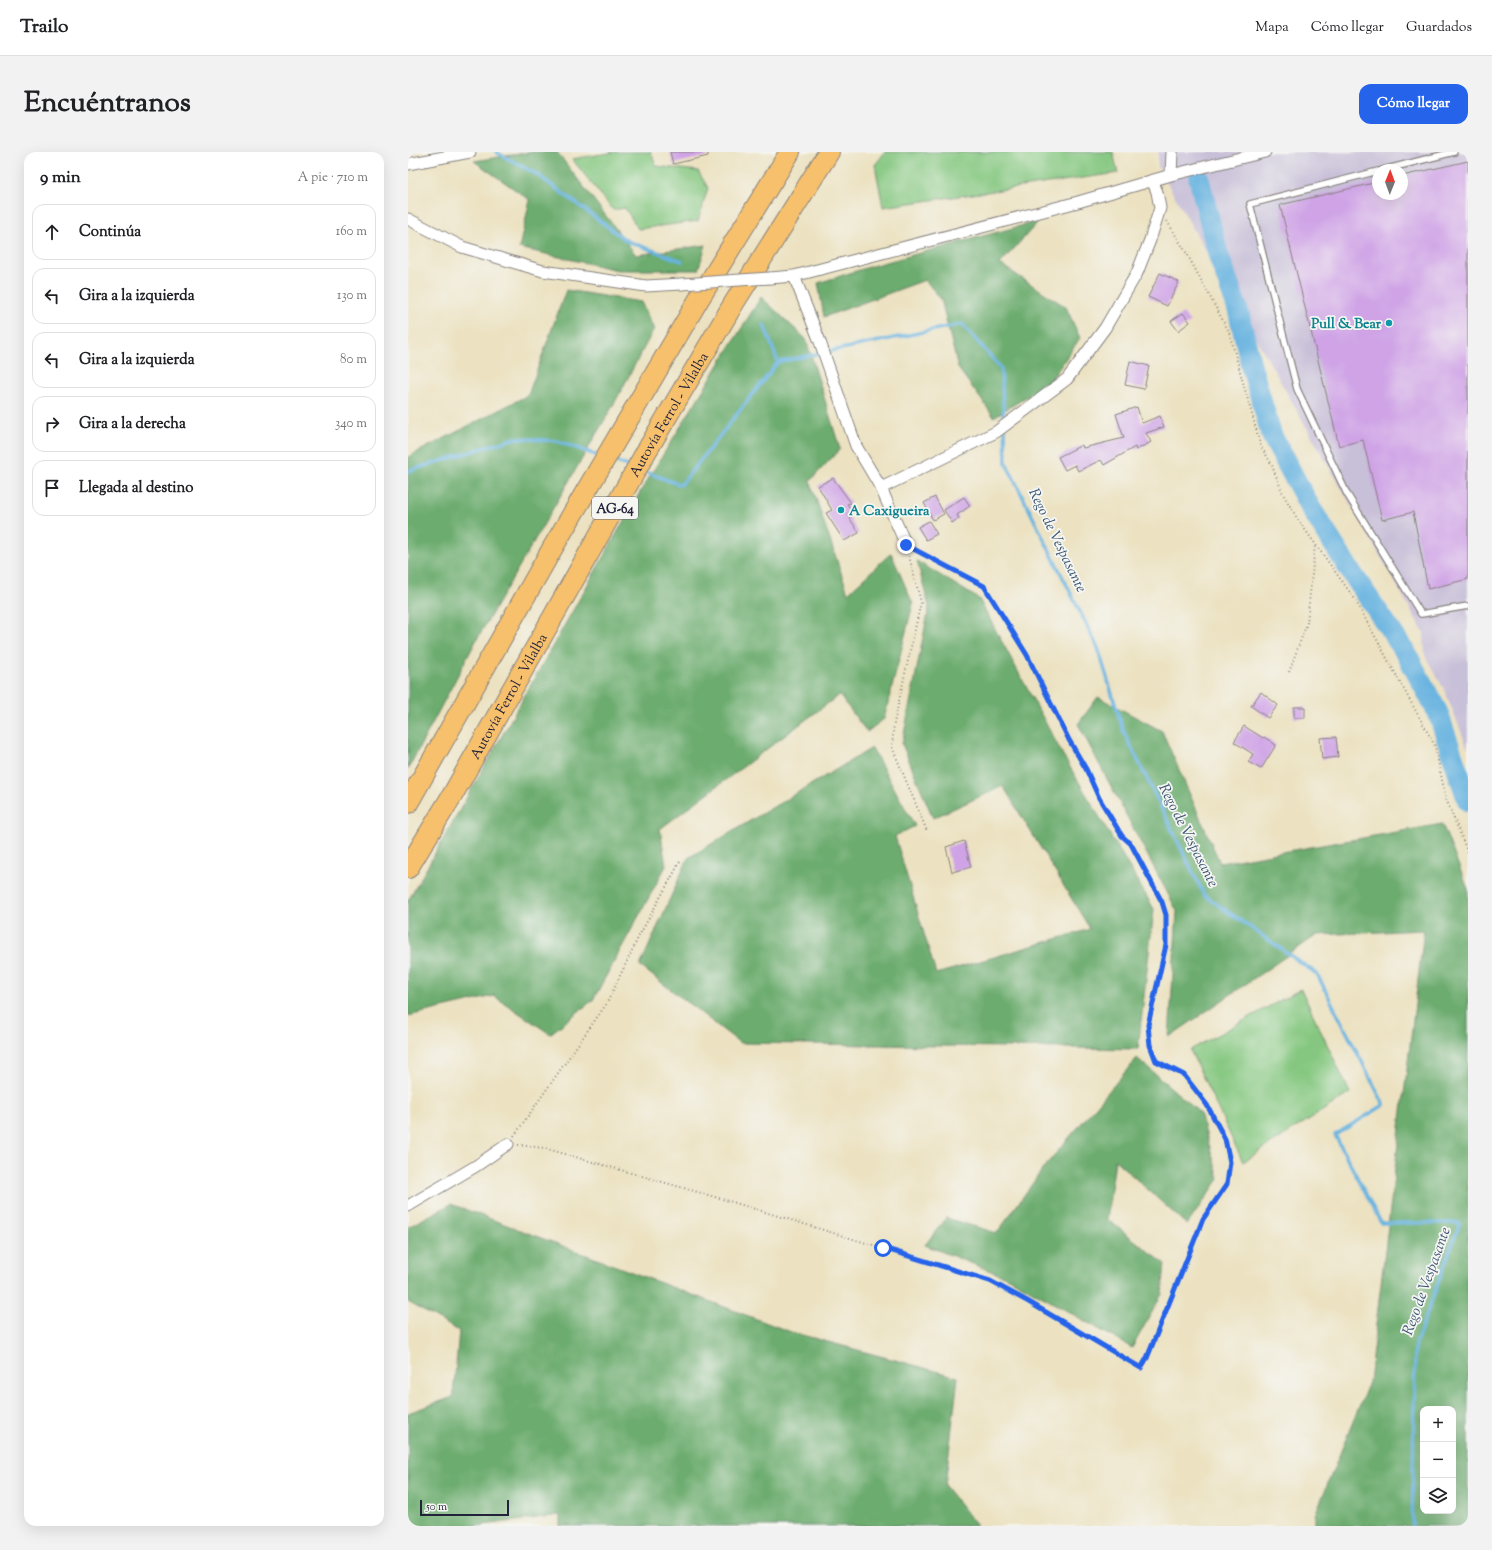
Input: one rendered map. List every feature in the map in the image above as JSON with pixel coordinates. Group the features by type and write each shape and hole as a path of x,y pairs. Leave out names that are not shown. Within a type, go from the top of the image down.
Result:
{"highway":[{"name":"AG-64","path":"408,803 552,549 698,299 790,152"},
{"name":"Autovía Ferrol - Vilalba","path":"408,868 457,787 646,452 734,303 828,152"}],"street":[{"path":"408,164 470,152"},
{"path":"1171,175 1172,152"},
{"path":"408,219 462,247 542,270 646,286 770,278 794,276 1070,204 1152,180 1265,152"},
{"path":"881,488 996,432 1067,379 1106,328 1137,273 1150,240 1160,208 1157,192 1152,180"},
{"path":"794,276 819,339 856,446 881,488 906,545"},
{"path":"408,1206 476,1166 508,1144"}],"lane":[{"path":"1407,164 1454,152"},
{"path":"1372,173 1250,204 1297,389 1347,494 1421,614 1468,606"}],"path":[{"path":"1160,208 1187,254 1229,332 1261,447 1271,463 1283,494 1298,520 1354,598 1435,746 1446,799 1468,853"},
{"path":"1289,672 1307,623 1315,544"},
{"path":"906,545 921,602 894,723 892,747 927,831"},
{"path":"681,860 639,936 607,1003 508,1144 544,1148 729,1201 990,1281 1141,1368 1147,1358 1203,1219 1227,1184 1230,1162 1225,1139 1207,1105 1184,1075 1156,1061 1150,1045 1148,1025 1166,945 1166,915 1162,902 1131,844 1122,836 1099,798 1086,769 1069,740 1027,655 984,586 906,545"}],"shaded area":[{"path":"1158,152 1468,152 1468,749 1444,689 1425,656 1424,633 1158,167"}],"green space":[{"path":"531,152 557,152 636,255 706,245 698,270 617,270 519,248 530,200 474,161"},
{"path":"615,152 651,152 656,166 698,171 708,188 698,221 638,229 625,208 613,210 572,159"},
{"path":"885,152 1113,152 1118,173 883,207 875,165"},
{"path":"1039,221 1000,264 1066,307 1080,338 1049,383 994,417 958,368 941,299 925,280 824,317 818,283 875,265"},
{"path":"566,290 641,302 654,329 615,402 477,639 408,769 408,457 528,395"},
{"path":"761,297 806,339 840,449 810,481 848,593 891,553 913,604 884,719 867,732 839,695 660,829 666,866 593,1000 550,1034 494,996 408,1016 408,901 643,487"},
{"path":"917,561 979,599 1064,757 1154,909 1138,1049 740,1043 640,966 688,858 872,748 915,826 895,836 936,974 1090,929 1003,786 933,818 902,744 929,607"},
{"path":"1098,697 1162,731 1220,863 1442,824 1468,889 1468,1526 1315,1526 1315,1515 1369,1382 1424,930 1317,935 1169,1037 1177,911 1078,724"},
{"path":"1301,989 1350,1093 1243,1162 1190,1050"},
{"path":"1137,1058 1200,1113 1219,1179 1187,1225 1115,1160 1107,1219 1165,1264 1162,1294 1132,1348 1011,1279 925,1245 946,1218 997,1233 1045,1166"},
{"path":"451,1204 791,1332 958,1377 945,1486 977,1526 560,1526 560,1515 476,1526 408,1526 408,1413 453,1397 459,1331 408,1302 408,1227"}],"building":[{"path":"670,152 708,152 708,156 673,164"},
{"name":"Pull & Bear","path":"1468,161 1468,579 1428,589 1413,512 1382,520 1363,440 1339,446 1280,205 1372,183 1372,200 1408,200 1408,175"},
{"path":"1160,273 1179,282 1167,306 1148,297"},
{"path":"1183,313 1190,322 1178,331 1171,321"},
{"path":"1130,361 1149,366 1144,389 1125,385"},
{"path":"1137,407 1142,423 1160,416 1164,427 1146,433 1151,442 1136,450 1135,447 1104,465 1101,460 1078,471 1075,465 1065,470 1058,457 1082,445 1083,448 1124,438 1116,414"},
{"name":"A Caxigueira","path":"833,478 851,503 847,504 852,511 847,514 859,533 844,541 826,513 832,510 818,486"},
{"path":"935,497 944,514 933,520 924,503"},
{"path":"964,497 970,506 957,515 959,518 952,523 944,510"},
{"path":"929,521 937,534 926,540 918,527"},
{"path":"1261,692 1278,705 1268,718 1251,706"},
{"path":"1294,707 1305,707 1305,718 1294,718"},
{"path":"1244,726 1276,745 1261,769 1248,762 1253,754 1234,742"},
{"path":"1336,737 1338,757 1322,759 1320,738"},
{"path":"964,841 971,867 952,872 946,847"}],"waterway":[{"name":"Rego de Vespasante","path":"496,152 538,175 627,241 682,261"},
{"path":"1199,179 1218,254 1238,310 1252,369 1272,436 1310,507 1349,569 1406,653 1438,713 1468,801"},
{"name":"Rego de Vespasante","path":"764,325 778,362 962,324 1001,368 1004,423"},
{"path":"643,471 681,485 778,362"},
{"name":"Rego de Vespasante","path":"1005,429 1006,463 1098,648 1123,730 1204,895 1317,974 1384,1105 1335,1135 1381,1223 1460,1223 1415,1346 1412,1526"},
{"path":"408,471 516,438 557,441 599,456"},
{"path":"611,460 631,467"}],"place":[{"name":"Pull & Bear","path":"1389,323"},
{"name":"A Caxigueira","path":"841,510"}],"route":[{"path":"883,1248 990,1281 1141,1368 1147,1358 1203,1219 1227,1184 1230,1162 1225,1139 1207,1105 1184,1075 1156,1061 1150,1045 1148,1025 1166,945 1166,915 1162,902 1131,844 1122,836 1099,798 1086,769 1069,740 1027,655 984,586 906,545"}]}
